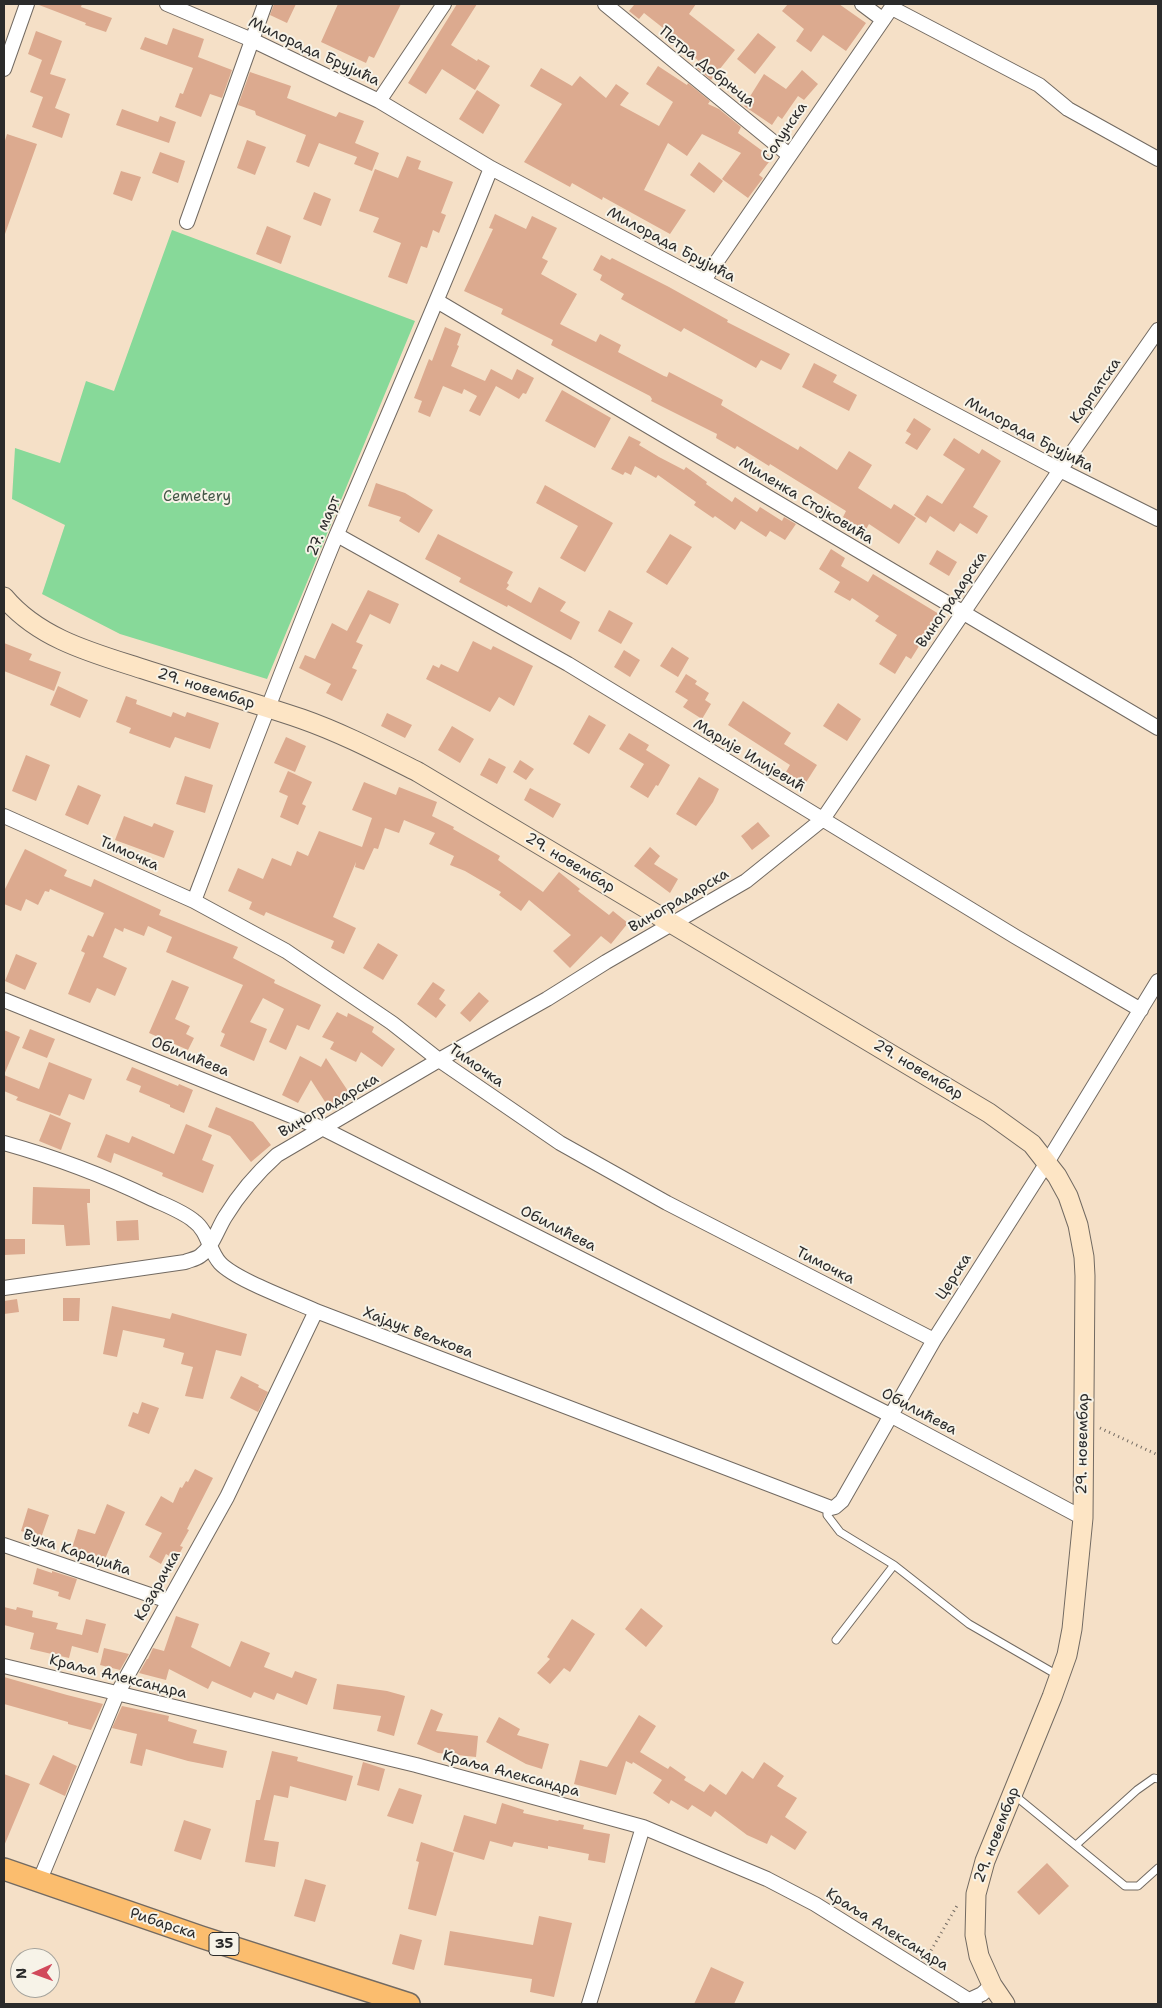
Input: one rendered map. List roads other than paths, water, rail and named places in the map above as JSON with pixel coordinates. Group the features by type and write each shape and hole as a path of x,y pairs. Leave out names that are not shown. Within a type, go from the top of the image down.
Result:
{"main road":[{"name":"29. новембар","path":"4,597 32,624 56,638 100,655 303,719 345,736 418,772 990,1113 1032,1144 1048,1162 1065,1190 1075,1213 1084,1257 1083,1518 1072,1629 1067,1655 980,1875 975,1901 975,1935 978,1949 992,1985 1005,2004"},
{"name":"Рибарска","path":"4,1869 409,2004"}],"street":[{"path":"4,69 27,4"},
{"name":"Милорада Брујића","path":"167,4 252,40 379,100 491,168 1060,470 1158,519"},
{"path":"187,222 264,4"},
{"path":"379,100 444,4"},
{"name":"Петра Добрњца","path":"605,4 789,155"},
{"path":"862,4 882,19"},
{"path":"893,6 1039,85 1068,109 1158,159"},
{"name":"Солунска","path":"704,280 882,19 893,6"},
{"name":"27. март","path":"194,900 267,709 337,535 437,301 491,168"},
{"name":"Миленка Стојковића","path":"437,301 1158,728"},
{"name":"Карпатска","path":"1060,470 1158,330"},
{"name":"Виноградарска","path":"210,1245 225,1217 258,1172 277,1155 438,1060 547,999 606,962 746,881 823,819 1060,470"},
{"name":"Марије Илијевић","path":"337,535 568,664 1016,937 1141,1010"},
{"name":"Тимочка","path":"4,816 194,900 286,951 392,1023 438,1060 560,1143 659,1199 934,1340"},
{"name":"Церска","path":"827,1508 835,1507 842,1501 934,1340 1048,1162 1158,981"},
{"name":"Обилићева","path":"4,1000 324,1129 890,1415 1083,1518"},
{"name":"Хајдук Вељкова","path":"4,1143 46,1155 121,1184 168,1206 195,1221 202,1229 220,1262 233,1272 316,1310 827,1508"},
{"path":"4,1288 185,1262 200,1256 210,1245"},
{"name":"Козарачка","path":"40,1882 117,1694 227,1497 316,1310"},
{"name":"Вука Караџића","path":"4,1545 168,1601"},
{"name":"Краља Александра","path":"4,1666 416,1765 643,1827 767,1879 815,1904 972,2002"},
{"path":"589,2004 643,1827"},
{"path":"972,2002 992,1985"}],"lane":[{"path":"827,1508 827,1515 840,1532 894,1565 970,1624 1059,1676"},
{"path":"836,1640 894,1565"},
{"path":"1076,1845 1137,1790 1154,1778 1158,1779"},
{"path":"1012,1794 1125,1886 1138,1886 1158,1868"}],"park label":[{"name":"Cemetery","path":"197,497"}]}
